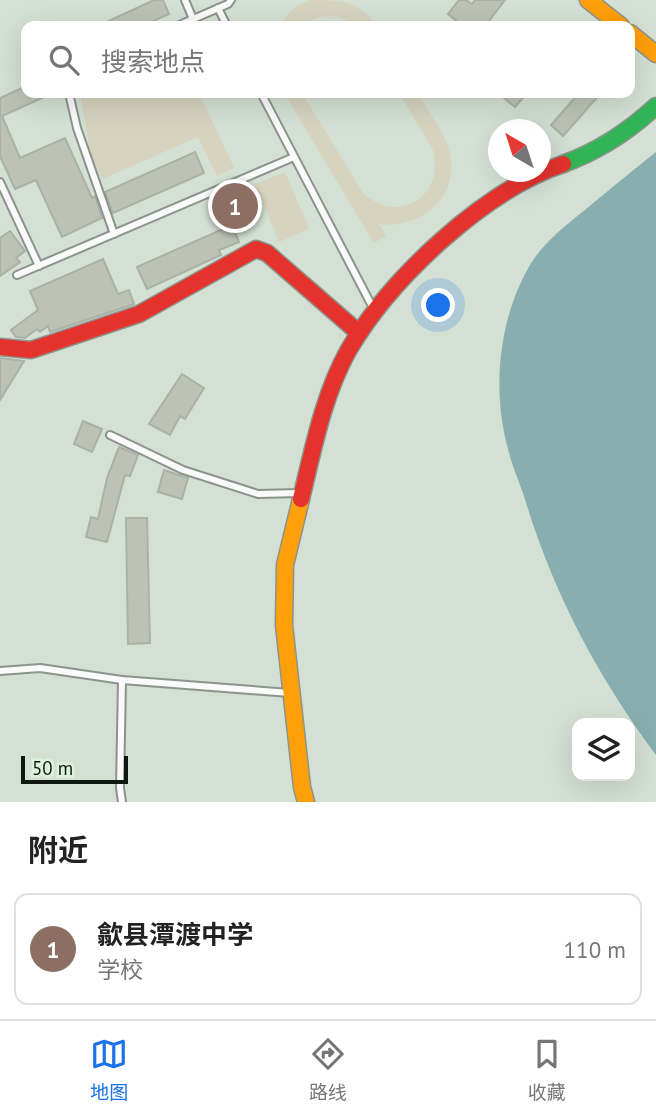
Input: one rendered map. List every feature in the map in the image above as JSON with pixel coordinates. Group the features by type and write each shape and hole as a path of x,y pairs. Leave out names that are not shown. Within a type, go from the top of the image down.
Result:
{"street":[{"path":"588,0 615,21"},
{"path":"635,37 656,54"},
{"path":"306,802 302,788 284,625 283,585 288,544 300,493 331,391 359,333 375,311 430,252 491,201 544,170 579,158 615,140 633,128 656,106"},
{"path":"0,347 31,350 139,314 256,249 267,253 359,333"}],"lane":[{"path":"185,0 193,19"},
{"path":"188,21 231,0"},
{"path":"218,8 224,21"},
{"path":"70,98 77,128 114,233"},
{"path":"264,98 375,311"},
{"path":"16,275 294,157"},
{"path":"0,182 39,265"},
{"path":"110,435 183,470 258,494 300,493"},
{"path":"0,671 40,668 122,680 292,694"},
{"path":"122,680 122,802"}],"shaded area":[{"path":"310,0 348,3 363,11 373,21 347,21 333,16 311,21 282,21 295,7"},
{"path":"81,98 201,98 234,168 217,176 198,137 102,179 91,156"},
{"path":"287,98 305,98 363,193 377,203 391,207 404,206 426,193 435,166 433,150 402,98 420,98 440,128 447,143 451,167 444,195 423,215 395,224 379,224 386,236 374,243"},
{"path":"285,172 309,229 279,242 255,184"}],"water":[{"path":"656,152 656,755 635,725 635,718 630,718 614,694 578,631 535,531 502,423 501,353 511,307 530,265 563,228"}],"building":[{"path":"154,0 163,0 169,14 153,21 109,21"},
{"path":"459,0 472,4 475,0 505,0 489,21 457,21 448,14"},
{"path":"21,88 21,98 42,98 2,116 20,158 65,138 92,198 95,196 102,218 62,237 36,180 15,189 0,156 0,98"},
{"path":"504,98 523,98 515,107"},
{"path":"575,98 597,98 563,136 551,125"},
{"path":"195,152 204,173 113,213 105,192"},
{"path":"232,225 239,242 219,250 221,255 147,289 137,267"},
{"path":"10,231 25,251 16,258 20,262 0,276 0,238"},
{"path":"103,259 118,294 129,290 134,304 50,332 48,326 40,332 37,329 25,338 16,337 11,330 38,310 30,291"},
{"path":"0,358 24,361 0,400"},
{"path":"182,374 204,388 185,419 180,416 170,435 149,424"},
{"path":"83,421 102,429 92,452 74,444"},
{"path":"119,447 138,455 130,476 125,475 107,542 86,537 91,517 98,519 107,478"},
{"path":"164,470 188,478 182,499 158,492"},
{"path":"126,518 147,518 150,643 128,644"}],"traffic: fast":[{"path":"563,164 612,140 656,106"}],"traffic: slow":[{"path":"588,0 615,21"},
{"path":"635,37 656,54"},
{"path":"301,499 285,565 284,625 302,787 306,802"}],"traffic: jam":[{"path":"301,499 332,386 348,351 366,323 413,267 471,216 502,194 563,164"},
{"path":"0,347 31,350 139,314 256,249 267,253 359,333"}],"place":[{"name":"歙县潭渡中学","path":"235,206"}]}
